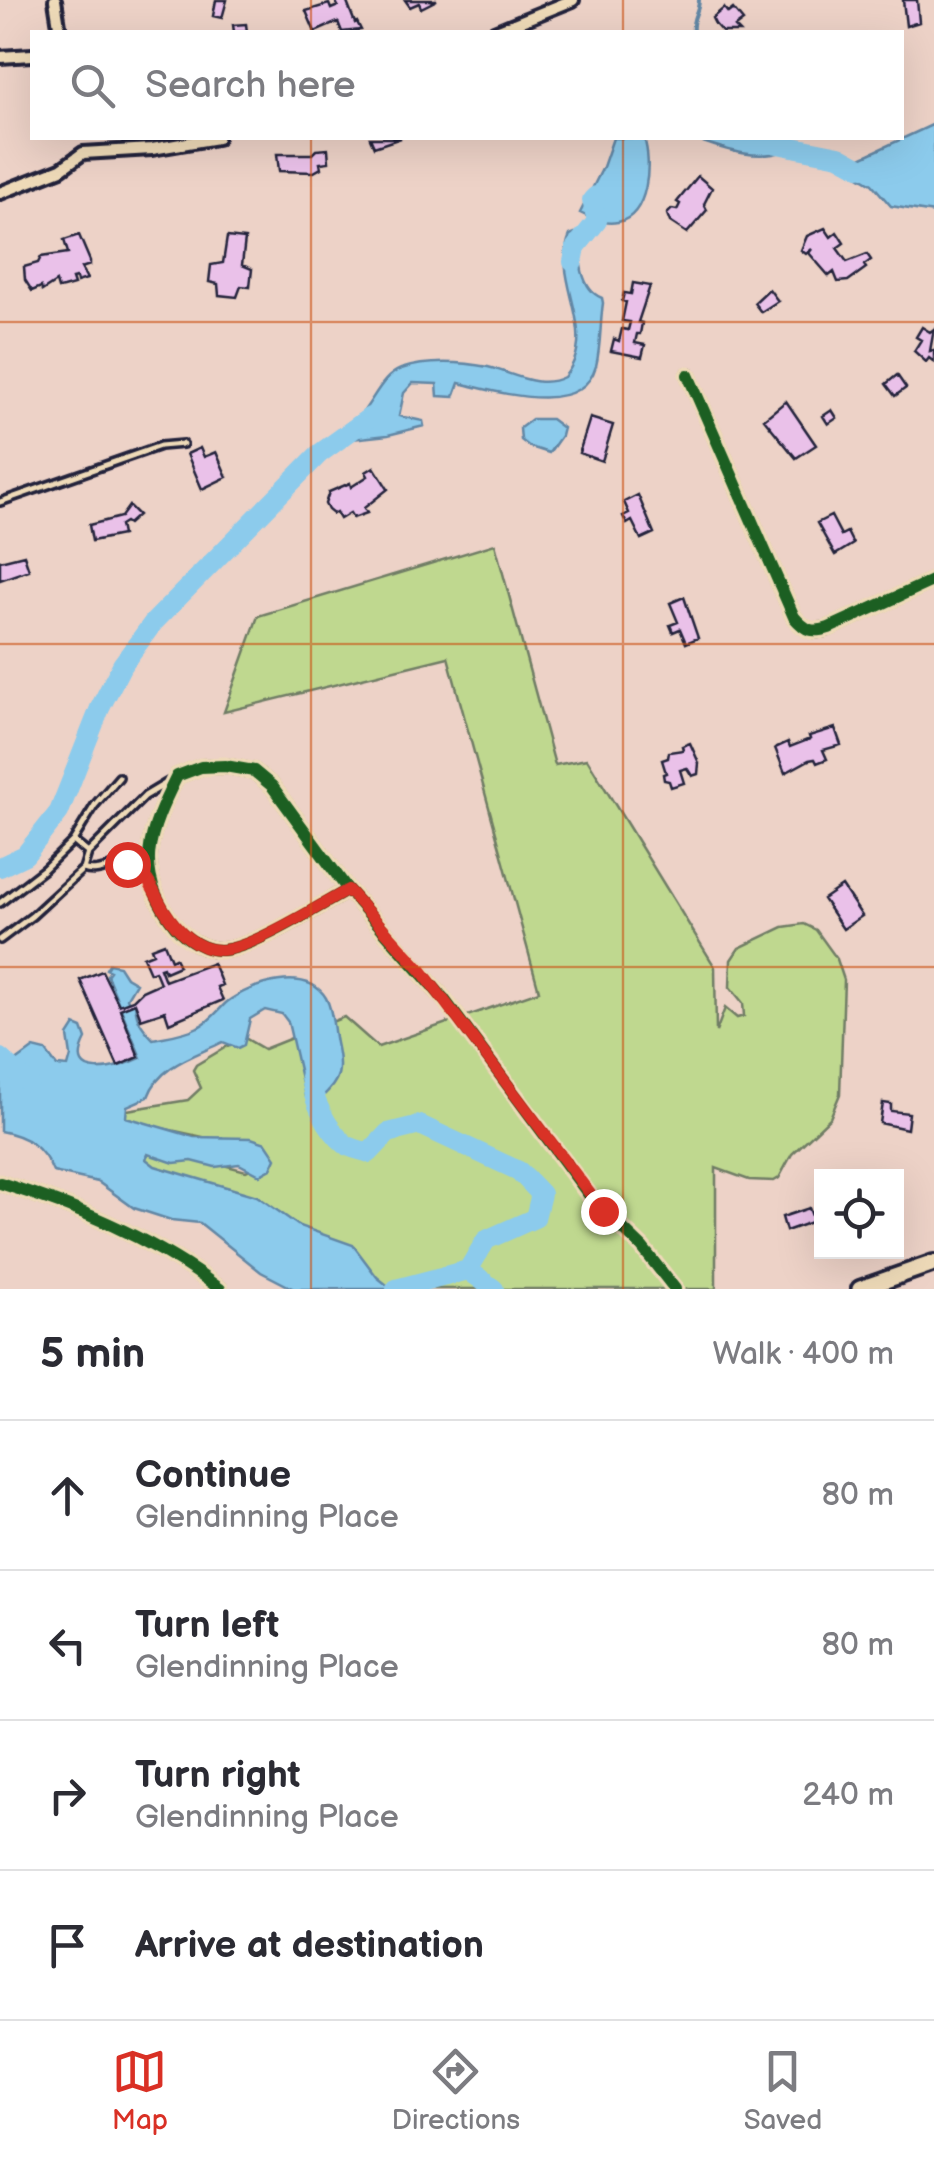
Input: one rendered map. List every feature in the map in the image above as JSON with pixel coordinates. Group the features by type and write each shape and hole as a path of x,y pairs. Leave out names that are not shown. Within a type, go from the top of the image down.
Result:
{"main road":[{"path":"860,1289 934,1263"}],"street":[{"path":"54,0 60,30"},
{"path":"499,30 573,0"},
{"path":"0,57 30,55"},
{"path":"80,140 83,153"},
{"path":"0,194 61,169 83,153 152,149 205,140"},
{"path":"688,375 794,617 802,626 815,632 829,628 934,580"},
{"path":"348,890 244,945 221,950 188,938 179,930 149,880 152,828 177,776 201,767 225,766 254,772 272,786 348,890 433,985 592,1199 656,1262 675,1289"},
{"path":"0,1182 90,1215 175,1258 220,1289"}],"lane":[{"path":"0,502 160,446 183,444"},
{"path":"0,940 83,869 88,853 144,796 177,776"},
{"path":"0,903 73,841 95,805 119,777"},
{"path":"73,841 88,853"},
{"path":"83,869 100,872 127,864 149,880"}],"green space":[{"path":"495,544 555,765 587,759 715,967 716,1032 725,1008 737,1018 744,1016 743,1003 730,987 731,960 739,948 783,927 804,924 816,930 837,959 844,980 840,1094 830,1118 792,1154 774,1181 749,1180 716,1168 716,1289 366,1289 157,1173 141,1155 160,1153 246,1171 263,1163 235,1144 129,1121 115,1112 188,1100 201,1088 193,1070 196,1065 243,1037 264,1049 344,1017 378,1047 539,991 448,657 224,712 258,616"}],"water":[{"path":"934,124 934,213 891,206 872,184 857,175 854,161"},
{"path":"612,140 644,140 646,187 636,210 618,222 608,223 580,213"},
{"path":"698,140 787,140 784,151 773,154 737,152"},
{"path":"575,233 582,238 580,254 585,280 603,303 598,358 587,382 556,397 514,395 459,383 454,397 438,396 437,384 413,383 404,393 399,416 423,421 424,426 352,439 348,426 386,380 401,369 456,363 488,367 536,381 564,377 578,343 566,270 570,235"},
{"path":"532,419 551,419 563,428 549,453 521,440 520,428"},
{"path":"109,964 119,966 136,983 127,998 130,1005 135,1003 140,1022 153,1039 198,1027 237,995 263,984 292,980 306,983 326,998 339,1068 333,1086 321,1098 305,1096 288,1022 282,1014 265,1010 250,1019 244,1045 238,1048 223,1042 169,1069 148,1097 127,1106 126,1117 194,1137 251,1138 266,1143 276,1158 271,1169 260,1175 239,1164 215,1167 192,1161 174,1163 148,1154 146,1159 155,1166 257,1196 299,1226 353,1245 377,1277 392,1289 294,1289 261,1272 200,1223 171,1220 134,1208 98,1182 53,1172 33,1144 0,1131 0,1073 34,1048 46,1051 57,1066 68,1067 68,1036 75,1025 82,1028 86,1039 81,1053 82,1062 88,1067 121,1066 141,1058 107,975"}],"building":[{"path":"216,0 227,0 222,18 213,16"},
{"path":"335,0 346,0 361,30 341,30 338,22 314,30 306,11 329,4 331,9 338,6"},
{"path":"405,0 437,0 421,8 419,3 410,7"},
{"path":"903,0 917,0 919,22 906,26"},
{"path":"724,8 728,13 733,9 743,21 735,27 738,30 720,30 712,18"},
{"path":"246,24 247,30 234,30 233,25"},
{"path":"371,140 395,140 374,147"},
{"path":"328,149 329,162 320,163 321,168 314,172 279,171 277,154 312,154"},
{"path":"698,176 712,188 704,204 707,210 687,233 670,222 667,214 677,210 677,202"},
{"path":"825,228 831,237 837,232 844,243 837,248 847,262 867,254 871,260 848,281 838,282 834,272 829,276 809,253 812,249 806,254 801,250 807,236"},
{"path":"79,235 90,261 90,265 81,268 87,279 72,279 74,285 58,289 56,282 42,291 41,287 32,291 25,280 24,267 38,263 41,257 68,253 64,240"},
{"path":"227,237 245,239 242,265 252,269 250,287 241,286 237,297 219,295 218,284 209,282 211,265 223,263"},
{"path":"633,283 650,286 635,343 645,345 642,357 611,351 622,329 628,330 630,322 622,321 626,302 622,301 624,293 631,294"},
{"path":"769,289 778,301 761,312 754,303"},
{"path":"922,327 930,332 934,329 930,351 934,350 934,362 929,358 926,362 914,351 921,340 916,337"},
{"path":"897,375 906,388 895,396 886,384"},
{"path":"786,401 816,445 796,458 764,419"},
{"path":"832,410 837,418 828,424 823,416"},
{"path":"590,418 613,425 602,461 579,453"},
{"path":"200,448 204,457 216,452 227,477 202,489 187,454"},
{"path":"374,467 388,489 364,508 367,513 353,518 350,513 340,519 336,512 328,510 325,504 329,492 350,483 351,487"},
{"path":"638,495 654,533 641,539 632,521 627,524 623,516 629,513 624,502"},
{"path":"129,506 138,515 128,524 120,525 122,535 92,541 89,525 121,517"},
{"path":"831,516 841,535 847,532 853,544 835,555 817,523"},
{"path":"24,555 29,570 0,580 0,561"},
{"path":"684,597 698,638 686,643 680,629 673,632 670,625 678,622 670,603"},
{"path":"835,728 841,745 823,750 827,759 817,763 815,759 809,760 785,773 775,748 788,742 790,747"},
{"path":"690,743 699,763 698,774 692,776 687,768 680,770 684,783 671,787 664,780 662,760 668,758 669,752 683,750 682,746"},
{"path":"842,886 862,916 843,929 823,899"},
{"path":"164,943 171,960 175,958 179,966 165,972 160,968 165,981 213,963 223,1000 169,1023 165,1011 141,1019 135,1003 120,1009 139,1057 118,1066 80,980 102,971 119,1005 133,1000 160,983 143,957 153,953 151,948"},
{"path":"883,1103 891,1104 891,1111 909,1113 907,1129 880,1123"},
{"path":"809,1208 814,1221 786,1231 782,1217"}],"waterway":[{"path":"693,30 699,0"},
{"path":"757,140 839,156 859,167"},
{"path":"573,262 576,247 597,221 592,200 596,196"},
{"path":"0,867 25,855 59,812 100,708 122,665 153,623 319,454 370,417"},
{"path":"0,1058 29,1083"},
{"path":"310,1076 322,1113 347,1146 369,1153 388,1133 420,1125 519,1171 541,1194 535,1218 486,1240 468,1270 396,1289"},
{"path":"468,1270 494,1289"}],"cycle path":[{"path":"688,375 794,617 802,625 810,630 829,628 934,580"},
{"path":"348,890 285,926 235,948 216,950 190,940 162,906 149,870 153,834 177,776 201,767 225,766 254,771 272,786 348,890 444,999 592,1199 642,1247 675,1289"},
{"path":"0,1183 115,1226 220,1289"}],"route":[{"path":"127,864 149,880 179,930 203,946 221,950 244,945 348,890 421,970 603,1211"}]}
